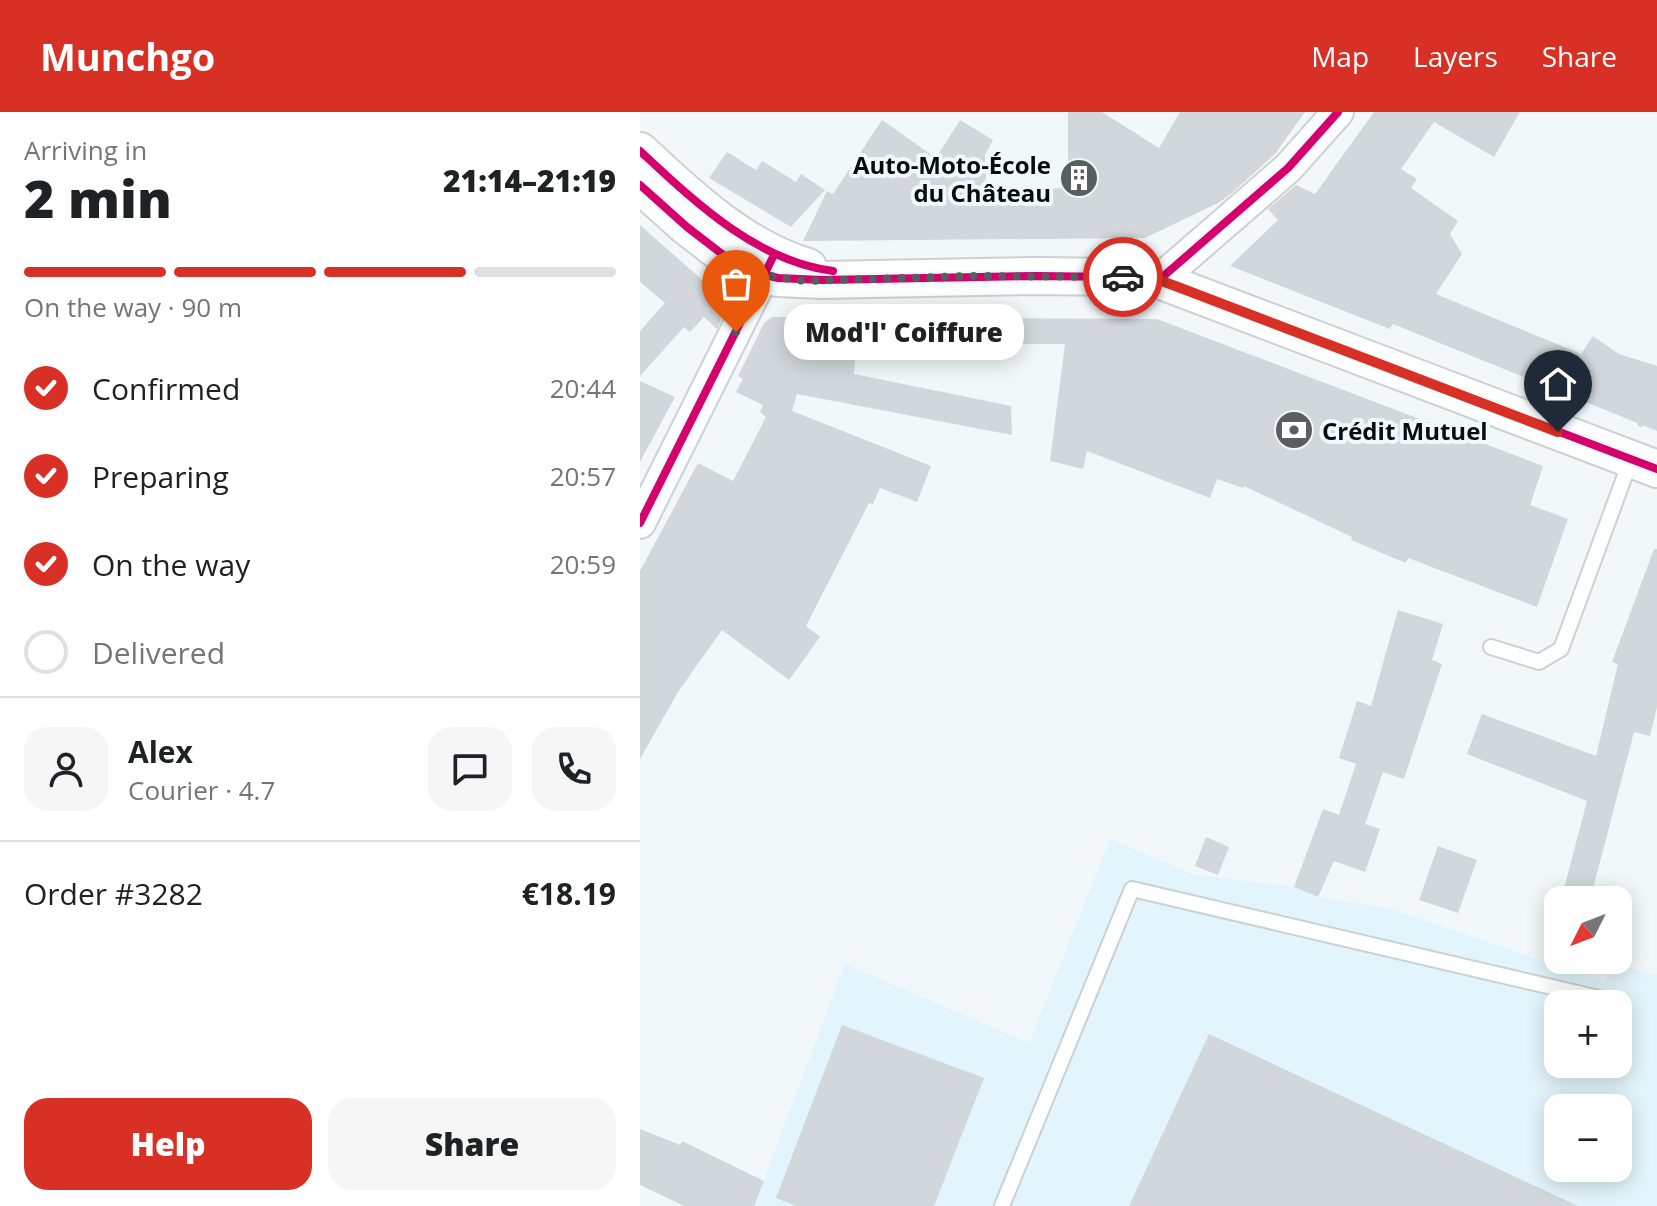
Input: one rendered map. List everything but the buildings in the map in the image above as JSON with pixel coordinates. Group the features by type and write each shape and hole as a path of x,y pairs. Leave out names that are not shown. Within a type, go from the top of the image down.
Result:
{"street":[{"path":"1159,280 1288,168 1338,112"},
{"path":"640,151 729,226 769,265"},
{"path":"640,185 710,247 744,270 769,265 885,277 1095,276 1159,280 1644,464"},
{"path":"640,523 769,265"}],"lane":[{"path":"1491,647 1539,662 1561,649 1644,464"},
{"path":"1002,1206 1132,889 1565,990"}],"shaded area":[{"path":"1110,839 1192,874 1294,887 1318,897 1388,908 1544,961 1544,974 1582,974 1605,982 1607,974 1632,974 1632,969 1657,975 1657,1206 754,1206 845,964 1029,1043"}],"cycle path":[{"path":"1159,280 1288,168 1338,112"},
{"path":"640,151 705,209 753,242 805,265 833,271"},
{"path":"640,185 687,227 744,270 778,278 822,280 1035,276 1159,280 1657,469"},
{"path":"640,523 774,255"}],"way so far":[{"path":"736,332 764,275 804,281 885,277 1123,277"}],"place":[{"name":"Auto-Moto-École du Château","path":"1079,178"},
{"name":"Mod'l' Coiffure","path":"736,332"},
{"name":"Crédit Mutuel","path":"1294,430"}],"route":[{"path":"1123,277 1159,280 1558,432"}]}
